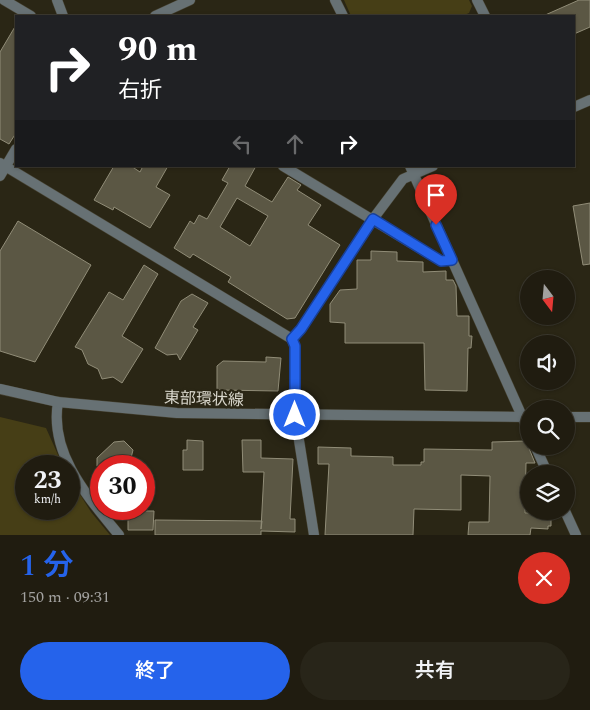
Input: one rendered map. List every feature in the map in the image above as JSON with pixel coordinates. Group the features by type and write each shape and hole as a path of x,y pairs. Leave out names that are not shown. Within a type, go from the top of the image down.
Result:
{"street":[{"path":"4,0 29,15"},
{"path":"57,0 63,15"},
{"path":"157,15 190,0"},
{"path":"335,0 342,15"},
{"path":"477,0 484,15"},
{"path":"575,107 590,100"},
{"path":"0,176 3,165 15,150"},
{"path":"3,165 292,339 295,346 295,415 314,535"},
{"path":"285,167 441,261 452,260"},
{"path":"292,339 301,329 373,219 403,179 412,170 428,167"},
{"path":"412,170 520,406"},
{"name":"東部環状線","path":"0,389 58,402 177,413 520,417"},
{"path":"58,402 56,425 60,447 90,500 119,535"},
{"path":"575,417 590,417"},
{"path":"569,520 576,535"}],"shaded area":[{"path":"344,0 469,0 472,6 469,13 464,15 351,15"},
{"path":"0,417 46,428 58,455 15,455 15,520 80,520 80,494 90,510 90,520 98,520 110,535 0,535"}],"building":[{"path":"579,0 590,0 590,27 575,34 575,15 545,15"},
{"path":"15,27 15,135 9,144 0,139 0,52"},
{"path":"113,167 132,167 140,172 142,167 167,167 156,187 170,195 150,228 114,207 113,210 94,200"},
{"path":"229,167 255,167 245,186 272,202 288,177 301,185 297,190 321,205 308,225 340,245 295,318 287,319 228,282 231,277 193,254 190,258 174,248 190,221 194,224 199,215 207,219 228,183 222,180","holes":["237,198 268,216 250,246 220,227"]},
{"path":"590,203 590,264 583,265 573,206"},
{"path":"18,221 91,265 35,362 0,351 0,251"},
{"path":"371,251 397,252 397,261 423,262 423,272 446,271 446,280 453,280 456,286 457,316 469,316 469,336 472,336 471,348 468,348 467,391 425,390 424,343 345,343 345,323 330,322 330,304 340,290 357,289 357,260 371,260"},
{"path":"144,265 158,274 122,336 143,349 122,383 113,377 102,379 98,369 88,364 82,350 75,347 109,292 123,300"},
{"path":"192,294 208,303 193,327 198,330 180,360 177,354 167,355 155,348 181,301"},
{"path":"266,357 281,358 278,391 217,390 217,366 223,361 266,362"},
{"path":"187,440 203,441 203,470 183,470 183,450 187,450"},
{"path":"242,440 261,440 261,458 293,459 290,519 295,519 295,532 261,531 261,535 155,535 155,520 261,521 264,472 243,472"},
{"path":"124,441 133,450 132,455 100,455 114,442"},
{"path":"520,441 520,455 532,455 535,463 520,465 520,520 551,520 551,526 548,526 548,529 531,528 530,535 468,535 469,522 489,522 490,476 461,475 461,510 414,509 413,535 325,535 329,464 318,464 318,447 351,448 351,456 393,457 393,465 421,465 421,462 424,462 424,449 492,450 492,442"},
{"path":"128,520 154,520 153,530 128,530"}],"route":[{"path":"295,415 295,346 292,339 301,329 373,219 441,261 452,260 436,225"}]}
